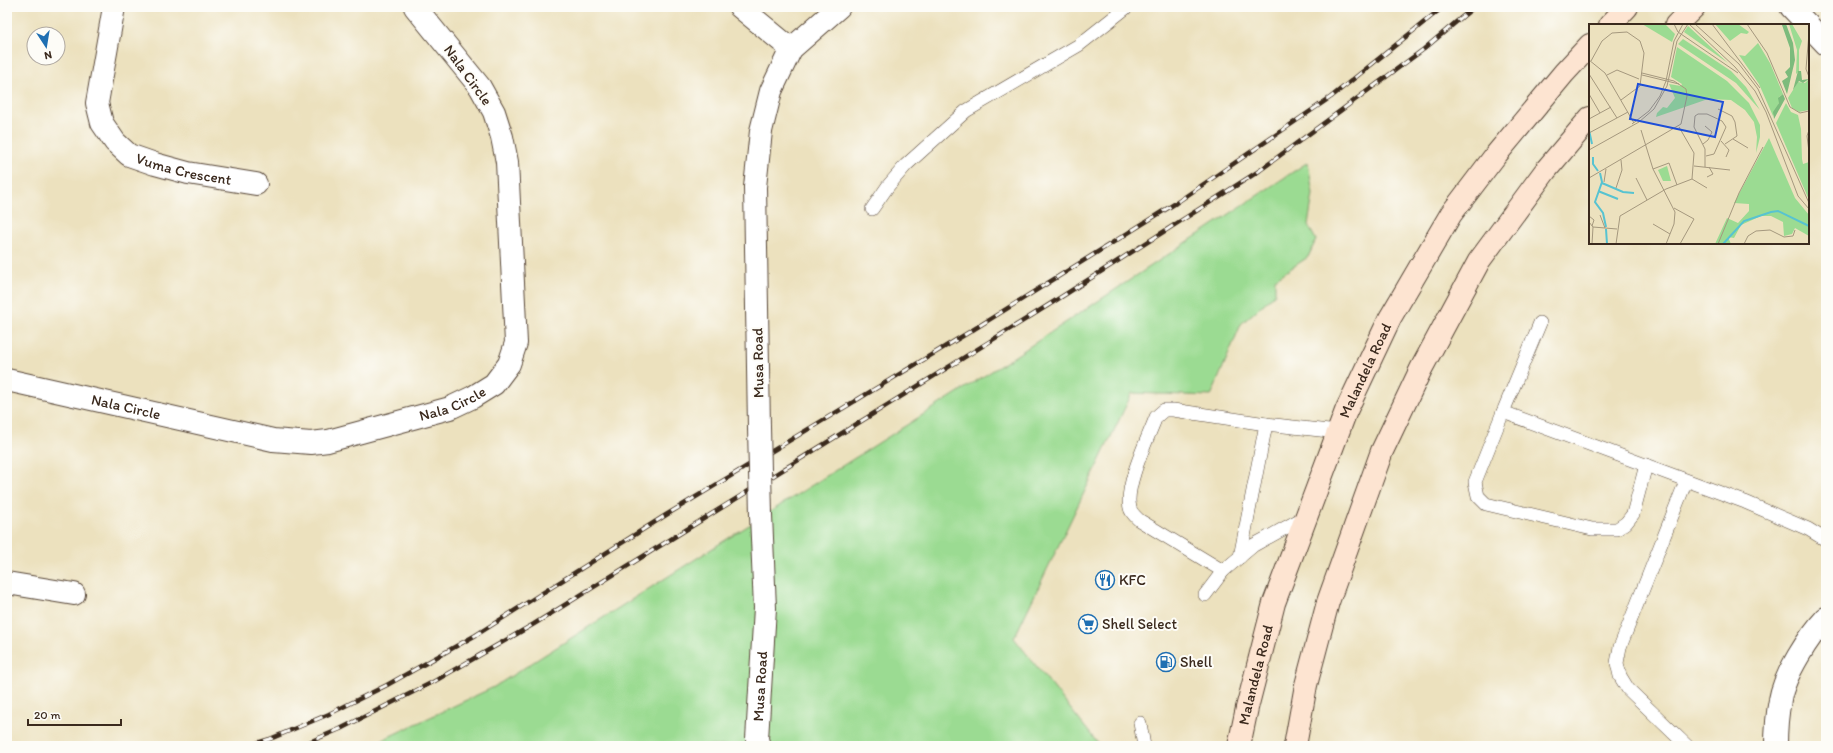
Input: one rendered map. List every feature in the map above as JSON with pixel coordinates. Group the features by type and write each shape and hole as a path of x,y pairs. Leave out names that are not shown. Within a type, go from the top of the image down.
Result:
{"main road":[{"path":"1611,24 1627,7"},
{"path":"1677,24 1694,7"},
{"name":"Malandela Road","path":"1239,746 1247,708 1274,603 1338,432 1390,318 1451,214 1494,156 1564,72 1589,46"},
{"path":"1295,746 1306,685 1328,602 1382,451 1422,369 1479,261 1546,170 1589,119"}],"street":[{"name":"Vuma Crescent","path":"114,7 96,102 102,123 115,142 129,155 155,164 188,173 256,184"},
{"name":"Nala Circle","path":"7,380 273,440 311,443 350,436 450,408 473,398 494,384 509,364 516,343 507,162 502,137 494,112 480,87 415,7"},
{"path":"740,7 791,48"},
{"name":"Musa Road","path":"759,746 757,739 765,608 761,516 755,187 761,131 771,91 791,48 839,7"},
{"path":"1791,7 1807,24"},
{"path":"1809,26 1826,44"},
{"path":"7,583 74,594"},
{"path":"1776,746 1780,699 1792,666 1818,626 1826,618"}],"lane":[{"path":"872,209 888,186 906,165 966,111 1079,45 1127,7"},
{"path":"1540,322 1475,482 1478,496 1486,504 1592,529 1617,528 1626,523 1633,514 1646,465"},
{"path":"1223,571 1139,520 1130,510 1128,496 1132,481 1156,417 1164,410 1338,432"},
{"path":"1503,412 1646,465 1808,528 1826,540"},
{"path":"1240,557 1266,424"},
{"path":"1686,481 1620,647 1617,663 1620,676 1628,689 1687,746"},
{"path":"1205,595 1223,571 1254,545 1305,517"},
{"path":"1140,722 1144,746"}],"green space":[{"path":"1308,162 1313,194 1308,225 1316,240 1308,257 1275,279 1275,294 1241,324 1211,396 1132,393 1014,638 1100,746 369,746 494,687 1006,362"}],"railway":[{"path":"247,746 270,739 329,714 387,685 476,635 666,515 971,331 1176,203 1331,97 1443,7"},
{"path":"300,746 340,729 433,682 534,624 1047,306 1259,171 1424,49 1474,7"}],"place":[{"name":"KFC","path":"1105,580"},
{"name":"Shell Select","path":"1088,624"},
{"name":"Shell","path":"1166,662"}]}
